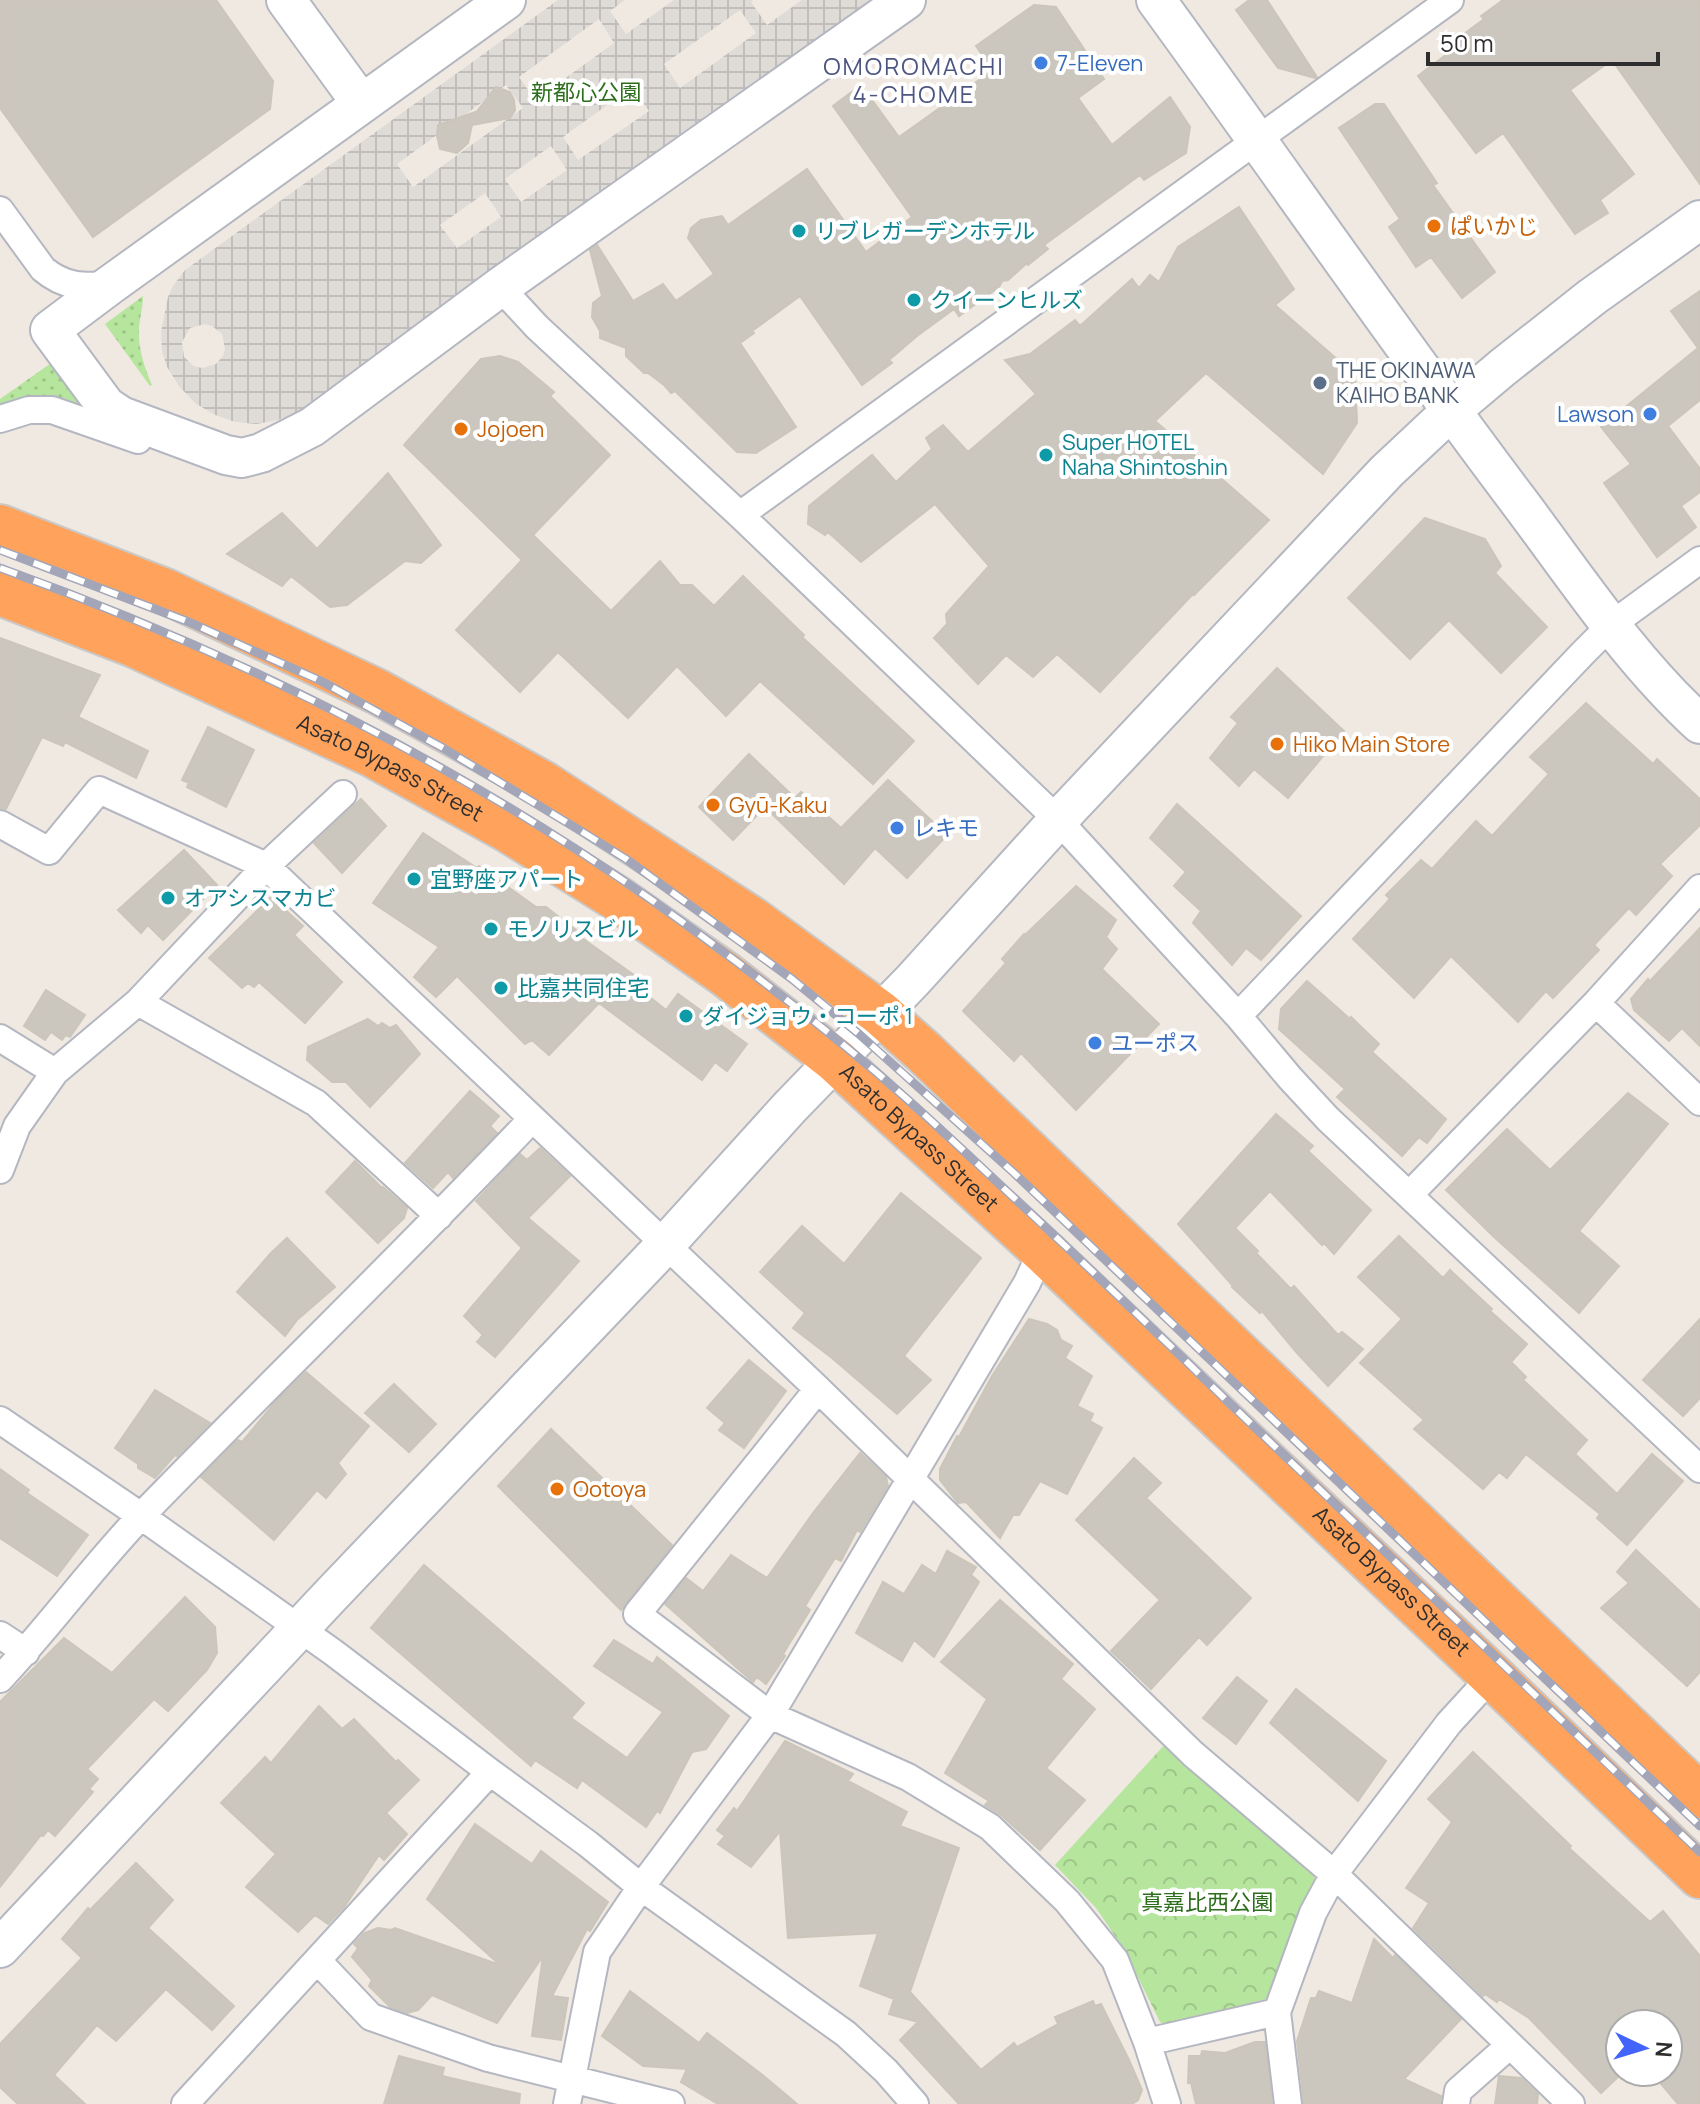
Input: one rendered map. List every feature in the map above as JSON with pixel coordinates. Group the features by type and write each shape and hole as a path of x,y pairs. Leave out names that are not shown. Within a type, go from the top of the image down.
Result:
{"highway":[{"path":"0,527 165,591 406,707 544,784 753,920 880,1013 1700,1796"},
{"name":"Asato Bypass Street","path":"0,593 132,644 373,755 508,830 618,899 725,974 835,1060 1042,1250 1700,1876"}],"street":[{"path":"286,0 361,103"},
{"path":"312,427 261,453 242,458 226,455 113,412 50,330 506,0"},
{"path":"0,419 29,410 52,410 224,472 242,473 261,469 312,427 500,287 906,0"},
{"path":"1156,0 1451,411 1611,625 1700,724"},
{"path":"740,515 1450,0"},
{"path":"0,210 51,276 80,286 110,285"},
{"path":"0,1948 665,1245 1058,820 1387,471 1502,368 1592,297 1700,220"},
{"path":"500,287 537,327 740,515 1058,820 1328,1119 1700,1469"},
{"path":"1238,1016 1611,625 1700,560"},
{"path":"0,824 49,851 99,790 266,866 818,1389 1193,1754 1334,1874 1571,2104"},
{"path":"0,1170 17,1126 55,1072 138,1002 266,866 343,794"},
{"path":"1409,1195 1596,1003 1700,888"},
{"path":"138,1002 316,1103 439,1216"},
{"path":"1596,1003 1700,1102"},
{"path":"0,1038 55,1072"},
{"path":"0,1679 141,1516 532,1119"},
{"path":"570,2092 597,1952 641,1887 770,1715 1027,1283 1042,1250"},
{"path":"818,1389 637,1614 770,1715 908,1777 990,1827 1067,1901 1115,1960 1167,2104"},
{"path":"0,1420 300,1629 641,1887 846,2034 886,2071 915,2104"},
{"path":"0,1635 26,1652"},
{"path":"1288,2104 1277,2012 1313,1913 1334,1874 1449,1723 1492,1676"},
{"path":"185,2104 490,1772"},
{"path":"318,1961 371,2017 488,2058 570,2092 671,2104"},
{"path":"1147,2042 1277,2012"},
{"path":"1456,2104 1458,2091 1510,2045"}],"green space":[{"path":"143,296 139,343 150,386 105,324"},
{"path":"54,361 93,408 0,410 0,399"},
{"name":"真嘉比西公園","path":"1166,1743 1311,1870 1316,1882 1277,1988 1268,1998 1172,2028 1160,2022 1124,1949 1096,1908 1055,1865"}],"shaded area":[{"name":"新都心公園","path":"558,0 625,0 610,11 626,34 674,0 753,0 751,2 767,25 802,0 873,0 300,411 278,420 257,424 235,422 215,415 195,403 167,367 161,332 168,297 185,270","holes":["740,10 756,33 680,88 664,64","599,19 614,43 535,100 519,77","506,85 523,108 413,187 397,164","632,87 649,111 578,160 563,137","551,146 567,170 521,202 505,179","485,193 501,217 457,248 440,225","205,324 222,334 225,349 216,364 202,368 194,366 184,357 182,342 190,328"]}],"building":[{"path":"0,0 216,0 273,81 270,109 93,237 0,108"},
{"path":"1249,0 1267,0 1317,77 1278,68 1236,10"},
{"path":"1503,0 1700,0 1700,184 1612,60 1570,90 1634,174 1600,200 1608,213 1575,234 1503,133 1476,153 1418,76 1459,45 1456,40"},
{"path":"1034,5 1056,7 1104,79 1078,98 1112,145 1170,97 1190,127 1186,153 1144,180 1140,175 1044,245 1048,249 959,316 954,309 917,336 889,360 892,363 862,385 800,296 740,343 796,427 756,453 737,452 675,391 671,393 644,373 626,356 626,348 600,338 600,331 592,317 593,303 602,296 590,250 597,245 633,301 663,284 676,301 714,274 688,238 691,228 701,220 722,216 728,225 807,169 866,252 912,217 833,106 861,85 899,137 993,70 976,46"},
{"path":"496,87 510,92 514,100 515,110 510,118 472,125 468,143 457,153 440,149 438,125 475,112 474,115"},
{"path":"1375,104 1384,104 1437,183 1433,185 1495,272 1462,298 1431,257 1416,267 1389,227 1400,219 1339,128"},
{"path":"1239,207 1294,289 1275,305 1355,375 1357,423 1323,474 1206,373 1155,421 1269,520 1100,692 1057,654 1033,677 1006,655 978,684 934,638 947,624 946,614 989,566 935,504 861,562 828,532 825,535 808,524 809,506 872,455 896,482 932,449 926,438 943,425 968,452 1036,394 1005,360 1030,354 1075,320 1080,326 1132,279 1139,288 1150,275 1159,282 1178,247"},
{"path":"1700,291 1700,400 1668,426 1700,469 1700,492 1681,506 1696,527 1657,557 1604,483 1631,464 1601,427 1698,348 1671,311"},
{"path":"500,356 518,362 554,392 550,396 610,455 533,535 611,611 660,561 680,585 692,585 714,606 743,576 804,635 802,637 914,741 873,784 760,681 726,716 677,666 628,718 558,652 520,692 456,630 522,560 404,445 481,359"},
{"path":"388,473 441,545 421,563 405,561 347,605 330,607 291,576 282,586 227,554 282,513 317,549"},
{"path":"1425,518 1485,539 1501,566 1495,573 1547,627 1501,673 1449,620 1410,659 1348,598"},
{"path":"0,638 100,675 78,717 148,751 136,778 65,742 63,746 42,737 6,809 0,808"},
{"name":"Hiko Main Store","path":"1277,668 1344,731 1288,798 1254,769 1239,786 1210,758 1238,723 1231,717"},
{"path":"1586,703 1653,764 1657,759 1700,799 1700,825 1660,864 1672,876 1636,915 1629,908 1594,945 1599,950 1553,998 1546,991 1518,1022 1451,956 1414,998 1353,939 1390,899 1386,895 1421,860 1432,869 1476,821 1492,836 1549,774 1530,757"},
{"path":"208,727 254,750 226,807 187,787 189,783 182,780"},
{"path":"749,754 795,798 801,792 841,828 888,780 947,835 907,878 875,848 844,884 765,807 733,840 699,807"},
{"path":"361,799 386,826 342,873 314,843"},
{"path":"1177,804 1301,916 1261,960 1246,948 1232,965 1193,923 1201,911 1174,886 1186,872 1150,838"},
{"path":"423,833 477,868 479,866 536,907 546,907 584,936 582,938 634,975 631,982 666,1010 678,994 747,1044 727,1071 715,1062 702,1080 599,1003 549,1055 532,1040 525,1044 457,976 436,997 414,977 439,947 373,903"},
{"name":"オアシスマカビ","path":"184,850 217,885 163,940 148,925 141,933 118,910"},
{"path":"1076,886 1116,920 1106,937 1117,949 1102,969 1159,1024 1076,1110 1021,1053 1014,1061 963,1011 1006,963 1002,959 1024,934"},
{"path":"271,897 303,926 294,935 342,982 305,1023 259,982 254,987 248,983 242,988 209,958"},
{"path":"1700,928 1700,1046 1682,1028 1669,1041 1634,1010 1631,999"},
{"path":"1307,981 1379,1044 1372,1052 1446,1119 1427,1143 1419,1137 1402,1156 1337,1097 1345,1089 1279,1029 1281,1009"},
{"path":"46,990 85,1015 70,1037 66,1035 62,1040 51,1032 45,1040 24,1026"},
{"path":"368,1019 378,1026 382,1023 390,1028 396,1025 420,1054 370,1107 346,1082 332,1082 307,1060 308,1047"},
{"path":"470,1091 499,1116 490,1126 497,1133 453,1178 448,1172 433,1188 405,1163"},
{"path":"1628,1093 1668,1124 1579,1231 1619,1266 1579,1313 1446,1190 1507,1129 1550,1170"},
{"path":"1276,1114 1313,1146 1308,1151 1371,1210 1334,1254 1270,1191 1235,1228 1338,1335 1342,1332 1363,1349 1328,1386 1262,1311 1260,1313 1232,1287 1178,1224"},
{"path":"540,1148 570,1176 528,1218 579,1261 495,1357 477,1342 483,1335 464,1316 522,1248 476,1201 520,1154 527,1160"},
{"path":"355,1161 407,1208 404,1218 378,1243 326,1192"},
{"path":"901,1193 981,1258 904,1356 931,1380 897,1414 793,1328 805,1313 760,1272 802,1226 844,1264"},
{"path":"1399,1236 1443,1278 1450,1270 1527,1344 1511,1362 1526,1377 1523,1380 1587,1440 1575,1454 1617,1494 1652,1454 1683,1481 1627,1545 1597,1518 1600,1514 1526,1454 1507,1478 1499,1472 1483,1489 1414,1429 1424,1420 1360,1363 1402,1319 1358,1277"},
{"path":"287,1238 335,1287 297,1320 285,1336 237,1292"},
{"path":"1029,1319 1057,1330 1061,1340 1072,1346 1065,1358 1092,1376 1077,1406 1093,1414 1090,1421 1102,1428 1067,1494 1040,1481 1019,1515 1013,1515 1000,1538 966,1502 958,1503 940,1480 940,1469 992,1376"},
{"path":"1700,1319 1700,1398 1683,1416 1643,1380"},
{"path":"749,1360 786,1391 744,1448 719,1430 725,1423 707,1408"},
{"path":"306,1372 369,1426 338,1463 346,1474 326,1498 317,1490 274,1540 201,1477 238,1440 242,1442 277,1400"},
{"path":"394,1384 436,1424 409,1452 365,1413"},
{"path":"155,1390 210,1423 155,1478 115,1448"},
{"path":"551,1429 672,1545 621,1610 498,1486"},
{"path":"860,1453 886,1477 888,1486 860,1532 857,1530 841,1561 835,1558 805,1606 810,1610 766,1684 757,1677 753,1682 665,1604 686,1578 703,1591 731,1555 767,1578"},
{"path":"1134,1458 1161,1483 1146,1498 1251,1598 1207,1645 1199,1637 1151,1689 1111,1651 1160,1600 1076,1520"},
{"path":"0,1469 29,1490 27,1493 88,1535 57,1576 0,1538"},
{"path":"1636,1550 1700,1610 1700,1672 1687,1686 1601,1608 1629,1583 1617,1572"},
{"path":"947,1551 976,1567 971,1575 979,1582 934,1657 914,1640 902,1661 856,1633 883,1582 904,1594 922,1565 936,1574"},
{"path":"424,1565 584,1703 571,1718 627,1758 663,1712 594,1666 614,1640 653,1664 657,1657 729,1716 706,1749 692,1752 660,1813 657,1811 646,1827 582,1780 577,1788 535,1760 531,1766 371,1628"},
{"path":"185,1597 215,1627 217,1653 207,1670 168,1711 154,1699 87,1769 98,1779 89,1789 93,1792 55,1836 48,1830 41,1835 0,1887 0,1702 64,1638 112,1673"},
{"path":"1000,1600 1073,1664 1061,1679 1095,1709 1046,1768 1085,1800 1040,1850 985,1805 989,1801 945,1773 987,1699 941,1662"},
{"path":"1237,1677 1267,1701 1236,1744 1203,1718"},
{"path":"1296,1689 1386,1761 1358,1801 1270,1723"},
{"path":"319,1706 342,1729 354,1719 396,1762 398,1760 419,1780 386,1813 407,1834 384,1860 379,1855 344,1907 328,1924 315,1915 298,1932 246,1887 276,1854 221,1803 265,1757 271,1763"},
{"path":"785,1741 853,1774 848,1781 907,1812 900,1826 959,1848 910,1992 981,2070 1014,2043 1017,2047 1058,2024 1055,2017 1093,2001 1095,2006 1101,2004 1129,2060 1142,2090 1138,2100 1132,2104 959,2104 900,2040 918,2022 889,2014 894,1999 860,1986 878,1933 788,1938 780,1831 751,1867 718,1844 725,1836 717,1830 734,1808 737,1811"},
{"path":"1473,1752 1571,1846 1569,1848 1650,1922 1663,1911 1700,1956 1700,2104 1678,2104 1664,2088 1684,2088 1684,2008 1604,2008 1606,2088 1601,2093 1529,2018 1499,1999 1497,2002 1485,1994 1483,1996 1413,1928 1429,1903 1406,1888 1452,1822 1428,1799"},
{"path":"475,1824 532,1864 541,1851 608,1902 590,1931 587,1929 552,1996 568,1998 561,2040 532,2036 543,1956 497,2023 432,1995 418,2010 407,2013 390,2007 369,1986 372,1980 352,1957 358,1948 354,1944 364,1933 378,1928 395,1928 500,1965 427,1899"},
{"path":"136,1863 173,1900 148,1928 234,2006 212,2030 166,1989 116,2041 97,2025 54,2075 85,2104 18,2104 0,2087 0,2044 82,1958 62,1939 88,1908 90,1910"},
{"path":"1374,1939 1393,1958 1395,1955 1461,2019 1404,2079 1441,2096 1440,2104 1304,2104 1297,2041 1311,1998 1316,1998 1319,1991 1352,2003"},
{"path":"630,1991 699,2043 707,2033 797,2104 718,2104 681,2082 687,2069 643,2066 602,2036"},
{"path":"1255,2042 1265,2042 1272,2104 1196,2104 1191,2083 1188,2083 1189,2056 1201,2056 1202,2051 1225,2053"},
{"path":"399,2056 444,2068 442,2076 520,2094 519,2104 384,2104"},
{"path":"1499,2076 1521,2078 1538,2094 1537,2104 1495,2104"}],"railway":[{"path":"0,550 189,622 321,681 443,748 626,859 792,979 859,1034 1014,1173 1700,1826"},
{"path":"0,568 86,600 255,672 419,756 577,850 766,984 876,1072 962,1149 1700,1852"}],"place":[{"name":"7-Eleven","path":"1041,63"},
{"name":"ぱいかじ","path":"1434,226"},
{"name":"リブレガーデンホテル","path":"799,231"},
{"name":"クイーンヒルズ","path":"914,300"},
{"name":"THE OKINAWA KAIHO BANK","path":"1320,383"},
{"name":"Lawson","path":"1650,414"},
{"name":"Jojoen","path":"461,429"},
{"name":"Super HOTEL Naha Shintoshin","path":"1046,455"},
{"name":"Hiko Main Store","path":"1277,744"},
{"name":"Gyū-Kaku","path":"713,805"},
{"name":"レキモ","path":"897,828"},
{"name":"宜野座アパート","path":"414,879"},
{"name":"オアシスマカビ","path":"168,898"},
{"name":"モノリスビル","path":"491,929"},
{"name":"比嘉共同住宅","path":"501,988"},
{"name":"ダイジョウ・コーポ 1","path":"686,1016"},
{"name":"ユーポス","path":"1095,1043"},
{"name":"Ootoya","path":"557,1489"}],"district":[{"name":"OMOROMACHI 4-CHOME","path":"914,81"}]}
